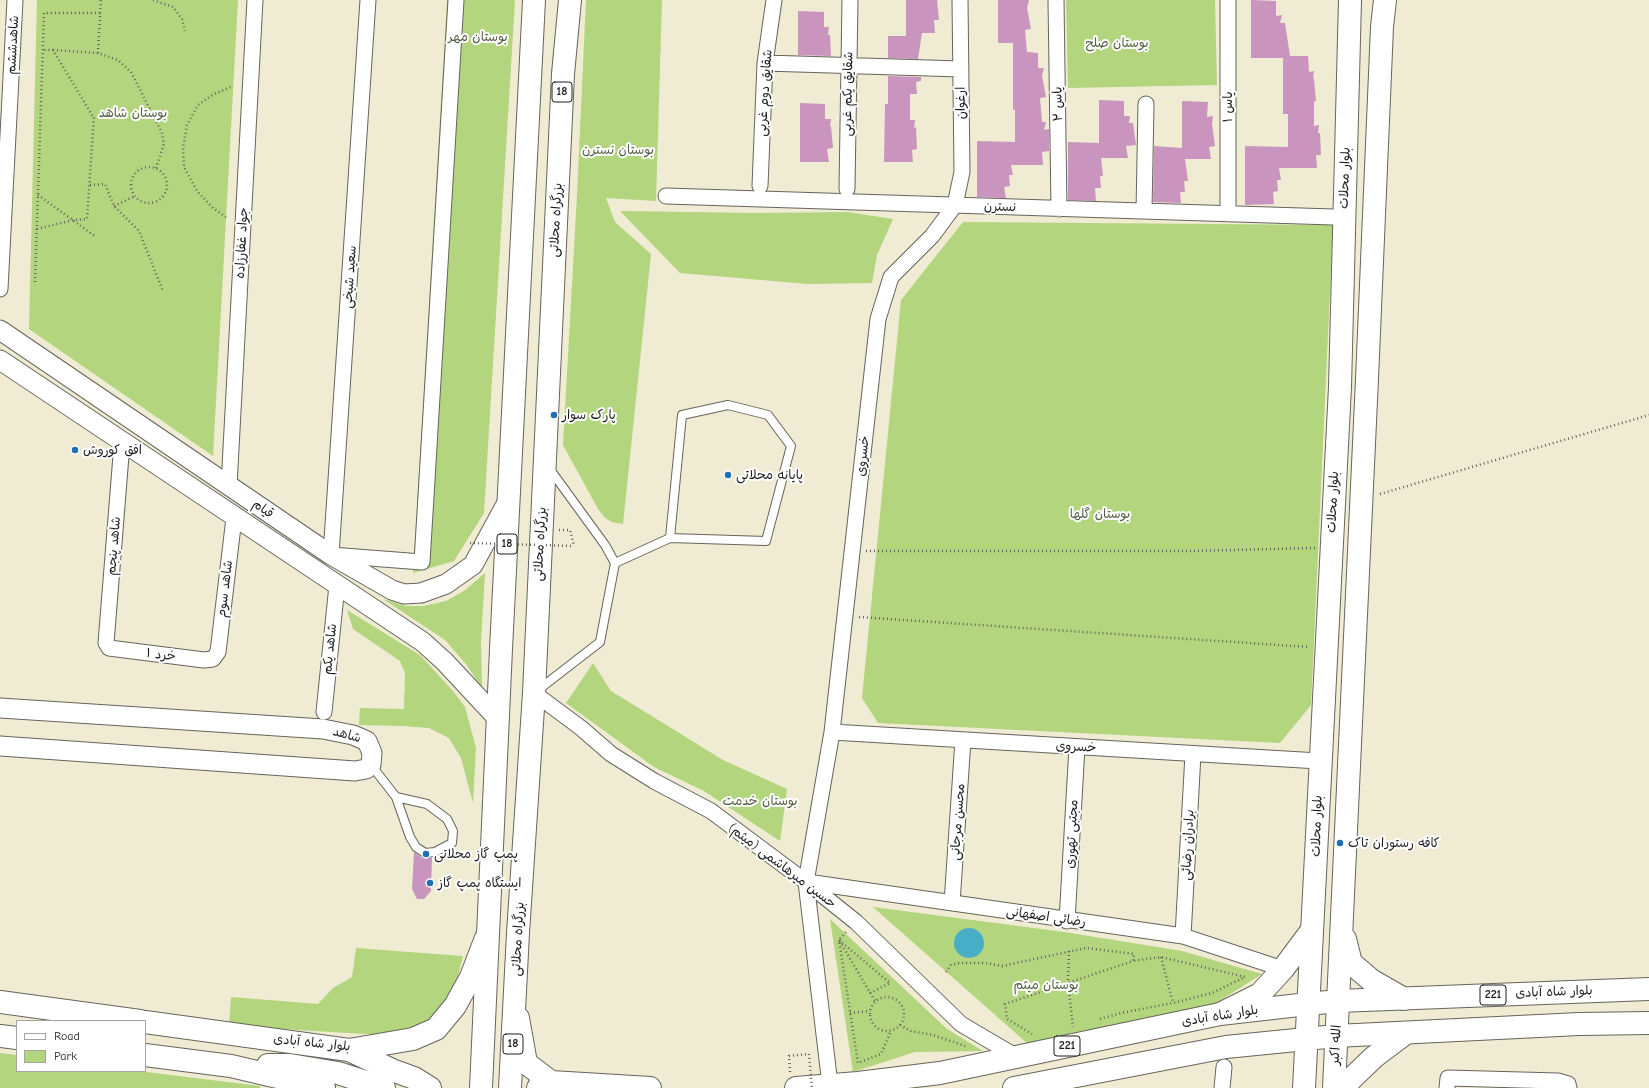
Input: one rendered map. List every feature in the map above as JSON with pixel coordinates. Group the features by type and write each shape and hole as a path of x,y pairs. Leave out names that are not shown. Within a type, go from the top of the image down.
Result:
{"main road":[{"name":"18","path":"481,1088 534,0"},
{"name":"بزرگراه محلاتی","path":"510,1088 534,693 563,74 570,0"},
{"name":"بلوار محلات","path":"1308,1004 1325,648 1340,387 1350,0"},
{"path":"1338,1001 1362,499 1382,27 1385,0"},
{"path":"531,71 542,87 546,88 552,88 563,74"},
{"path":"526,180 540,164 550,166 558,185"},
{"path":"1342,924 1351,963 1371,980 1404,999"},
{"path":"1220,1014 1260,994 1283,969 1312,930"},
{"name":"بلوار شاه آبادی","path":"146,1022 349,1050 413,1039 436,1029 455,1006 471,977 489,931"},
{"name":"بلوار شاه آبادی","path":"793,1081 821,1087 940,1073 1220,1014 1308,1004 1338,1001 1649,989"},
{"path":"515,1000 526,1063 544,1085 650,1088"},
{"name":"الله اکبر","path":"1334,1088 1338,1001"},
{"path":"0,1002 133,1020"},
{"path":"1304,1088 1308,1004"},
{"name":"221","path":"1014,1088 1073,1085 1226,1047 1336,1036 1578,1024 1649,1023"},
{"path":"1346,1088 1350,1080 1374,1057 1406,1033"},
{"path":"0,1036 16,1038"},
{"path":"349,1050 392,1070 414,1078 430,1088"},
{"path":"146,1055 231,1066 324,1088"},
{"path":"231,1066 290,1065 338,1073 384,1088"}],"street":[{"name":"شاهدششم","path":"0,289 15,0"},
{"name":"جواد غفارزاده","path":"229,486 254,0"},
{"name":"سعید شیخی","path":"331,555 368,0"},
{"path":"331,555 422,562 456,0"},
{"name":"شقایق دوم غربی","path":"760,186 765,64 774,0"},
{"name":"شقایق یکم غربی","path":"847,189 850,0"},
{"name":"ارغوان","path":"954,205 962,172 960,0"},
{"name":"یاس ۲","path":"1056,0 1059,208"},
{"name":"یاس ۱","path":"1228,0 1228,214"},
{"path":"765,64 961,69"},
{"path":"1144,211 1146,104"},
{"name":"نسترن","path":"666,196 1333,217"},
{"name":"خسروی","path":"821,1087 806,882 832,732 878,319 891,277 932,236 954,205"},
{"name":"شاهدششم","path":"0,253 3,233"},
{"name":"قیام","path":"0,330 331,555 392,590 404,594 421,594 446,584 473,565 510,498"},
{"name":"قیام","path":"0,360 234,518 423,642 445,662 499,720"},
{"name":"شاهد پنجم","path":"109,648 106,643 122,443"},
{"name":"شاهد سوم","path":"214,659 218,652 234,518"},
{"path":"344,590 359,592 365,575"},
{"name":"شاهد یکم","path":"324,712 344,590"},
{"name":"خرد ۱","path":"109,648 204,660 214,659"},
{"name":"حسین میرهاشمی (میثم)","path":"534,693 581,728 611,754 654,781 711,811 806,882 856,922 961,1024 1016,1057"},
{"name":"شاهد","path":"0,708 323,729 353,735 367,740 372,753 371,765"},
{"name":"خسروی","path":"832,732 1320,761"},
{"name":"محسن مرجانی","path":"952,903 963,740"},
{"path":"0,746 356,772 366,769 371,765"},
{"name":"مجتبی تهوری","path":"1067,921 1077,746"},
{"name":"برادران رضائی","path":"1183,936 1193,754"},
{"name":"رضائی اصفهانی","path":"806,882 1067,921 1183,936 1283,969"},
{"path":"1222,1088 1224,1066"},
{"path":"1448,1083 1558,1081 1568,1086"}],"lane":[{"path":"615,563 670,538 766,541 791,446 768,415 728,405 682,415 670,538"},
{"path":"534,693 600,642 615,563 605,545 544,462"},
{"path":"371,765 396,797 410,837 416,847 425,853 439,851 452,843 453,831 447,819 442,814 427,804 396,797"}],"path":[{"path":"98,53 101,0"},
{"path":"152,0 173,7 182,19 186,31"},
{"path":"35,282 44,13 100,13"},
{"path":"43,50 98,53 118,60 131,72 162,133 164,144 156,168"},
{"path":"37,229 73,220 87,219 90,185 94,116 52,50"},
{"path":"226,217 212,208 197,191 184,167 183,148 187,125 198,105 214,94 233,86"},
{"path":"144,167 156,168 161,171 167,187 161,198 151,203 139,200 135,196 131,185 134,174 144,167"},
{"path":"90,185 105,184 114,206 139,231 163,291"},
{"path":"38,194 96,237"},
{"path":"114,206 135,196"},
{"path":"1362,499 1649,415"},
{"path":"470,543 574,546 570,530"},
{"path":"852,551 1190,551 1331,548"},
{"path":"845,616 1325,648"},
{"path":"839,940 890,983 870,993"},
{"path":"839,940 875,1001"},
{"path":"839,940 858,1063 881,1054 891,1031 900,1025 904,1015 901,1004 897,1000 886,997 875,1001 870,1011 871,1022 880,1030 891,1031"},
{"path":"946,972 951,965 959,963 986,963 1002,966 1069,950 1086,948 1134,954 1133,961"},
{"path":"1069,950 1068,983 1073,1027"},
{"path":"1161,957 1173,1003"},
{"path":"1039,1033 1032,1034 1007,1019 1006,1004 1133,961 1161,957 1245,977 1212,993 1173,1003 1121,1012 1094,1021"},
{"path":"850,1012 870,1011"},
{"path":"900,1025 911,1031 933,1035 969,1047"},
{"path":"1066,1029 1080,1025"},
{"path":"793,1081 789,1056 809,1054 821,1087"}],"green space":[{"name":"بوستان شاهد","path":"37,0 238,0 213,456 29,329"},
{"name":"بوستان مهر","path":"447,0 515,0 484,513 454,561 413,573"},
{"name":"بوستان نسترن","path":"586,0 662,0 656,201 606,198 615,222 651,254 623,524 612,522 605,518 598,509 563,445"},
{"name":"بوستان صلح","path":"1066,0 1215,0 1217,85 1068,88"},
{"path":"620,211 756,213 847,212 893,219 877,255 872,283 808,284 680,273"},
{"name":"بوستان گلها","path":"963,222 1333,225 1311,705 1280,743 878,723 862,698 901,300"},
{"path":"485,573 481,641 482,688 466,664 445,640 383,599 406,606 424,606 446,601 464,591"},
{"path":"347,610 420,655 453,691 465,707 476,748 473,803 461,758 449,738 429,728 359,725 360,708 404,709 405,673 400,661 353,629"},
{"name":"بوستان خدمت","path":"593,663 611,691 723,760 787,789 780,841 704,791 654,767 566,703"},
{"name":"بوستان میثم","path":"873,907 1064,932 1182,951 1262,974 1213,1005 1028,1044"},
{"path":"830,919 947,1029 983,1051 915,1052 853,1072"},
{"path":"356,948 463,956 457,980 439,1013 415,1032 383,1035 229,1026 231,997 318,1004 333,988 352,977"},
{"path":"0,1053 16,1055 16,1072 146,1072 260,1086 260,1088 0,1088"}],"water":[{"path":"969,928 980,932 984,943 980,954 969,958 958,954 954,943 958,932"}],"building":[{"path":"906,0 937,0 939,20 934,20 935,33 922,33 918,59 888,58 888,36 906,36"},
{"path":"998,0 1029,0 1027,8 1031,29 1025,30 1027,52 1038,53 1038,68 1044,68 1042,76 1046,97 1040,98 1042,122 1046,122 1044,130 1049,129 1049,151 1042,152 1043,165 1011,165 1013,175 1009,175 1010,186 1004,187 1006,198 977,197 977,141 1015,142 1015,110 1013,110 1013,43 998,43"},
{"path":"1251,0 1276,1 1276,16 1282,15 1280,23 1285,23 1290,56 1308,56 1309,72 1314,71 1313,79 1316,101 1314,101 1314,126 1319,125 1318,133 1320,133 1321,155 1316,155 1317,168 1279,168 1281,180 1277,180 1278,191 1273,192 1274,204 1245,205 1245,146 1288,147 1288,114 1283,114 1283,58 1251,58"},
{"path":"798,11 824,12 824,27 829,27 828,35 830,35 831,56 798,55"},
{"path":"888,76 921,77 921,81 916,82 917,94 910,94 910,120 915,120 914,128 916,127 917,149 912,150 913,162 884,162 885,104 888,104"},
{"path":"1099,100 1124,101 1124,116 1130,116 1129,123 1133,123 1136,145 1126,146 1128,158 1101,158 1103,176 1100,176 1101,188 1095,188 1096,201 1068,200 1068,142 1099,143"},
{"path":"1182,101 1208,102 1207,117 1213,116 1212,124 1215,146 1209,147 1211,159 1185,159 1188,181 1184,181 1185,192 1180,192 1181,203 1153,202 1154,146 1182,148"},
{"path":"800,103 825,104 825,119 831,119 830,127 831,126 833,148 827,149 829,162 800,162"},
{"path":"414,852 422,858 432,858 431,891 424,899 417,899 412,889"}],"place":[{"name":"پارک سوار","path":"554,415"},
{"name":"افق کوروش","path":"75,450"},
{"name":"پایانه محلاتی","path":"728,475"},
{"name":"کافه رستوران تاک","path":"1340,843"},
{"name":"پمپ گاز محلاتی","path":"426,854"},
{"name":"ایستگاه پمپ گاز","path":"430,883"}]}
